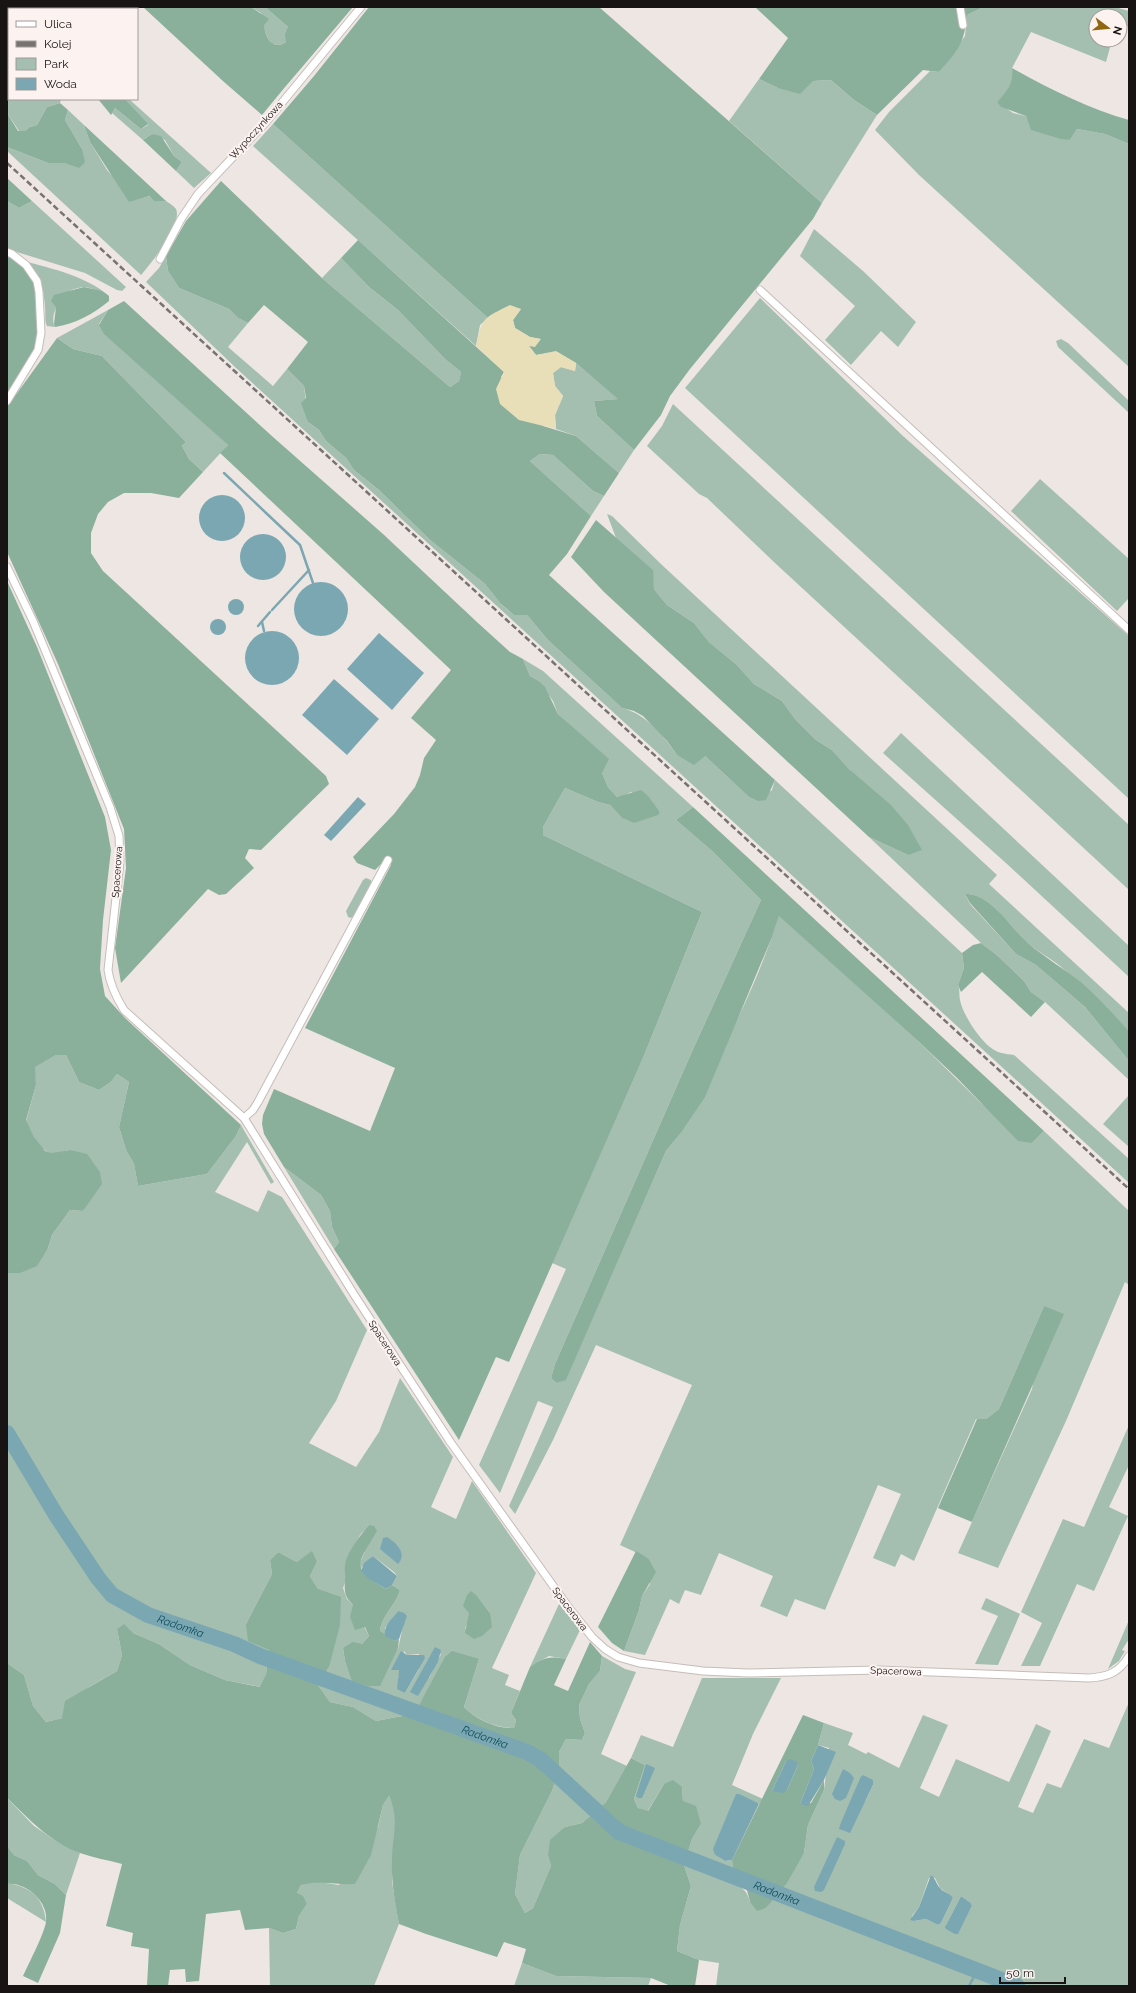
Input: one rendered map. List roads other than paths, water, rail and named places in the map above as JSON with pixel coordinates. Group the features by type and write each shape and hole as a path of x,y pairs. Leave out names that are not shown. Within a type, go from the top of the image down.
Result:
{"street":[{"name":"Wypoczynkowa","path":"160,259 181,219 198,194 266,122 361,7"},
{"path":"960,7 963,25"},
{"path":"7,401 38,350 41,333 37,281 26,265 9,253"},
{"path":"760,290 1129,630"},
{"name":"Spacerowa","path":"7,567 33,622 110,807 119,836 120,862 108,970 114,995 124,1010 244,1118 351,1290 451,1443 569,1608 596,1641 613,1654 639,1663 708,1672 748,1673 856,1670 1089,1678 1102,1677 1113,1673 1120,1668 1129,1656"},
{"path":"244,1118 253,1110 258,1102 388,860"}],"water":[{"path":"217,495 227,495 235,499 241,505 245,513 245,523 241,531 235,537 227,541 217,541 209,537 203,531 199,523 199,513 203,505 209,499"},
{"path":"268,534 280,540 285,548 285,566 280,574 272,579 258,580 246,574 241,566 240,552 246,540 254,535"},
{"path":"316,582 326,582 336,586 344,594 348,604 348,614 344,624 336,632 326,636 316,636 306,632 298,624 294,614 294,604 298,594 306,586"},
{"path":"236,599 242,601 244,607 242,613 236,615 230,613 228,607 230,601"},
{"path":"218,619 224,621 226,627 224,633 218,635 212,633 210,627 212,621"},
{"path":"267,631 277,631 287,635 295,643 299,653 299,663 295,673 287,681 277,685 267,685 257,681 249,673 245,663 245,653 249,643 257,635"},
{"path":"379,633 424,673 392,710 347,669"},
{"path":"334,679 379,719 347,755 302,715"},
{"path":"358,797 366,804 331,841 324,835"},
{"path":"387,1537 397,1545 401,1552 401,1560 398,1564 380,1549 383,1538"},
{"path":"373,1556 397,1576 392,1585 386,1589 369,1579 361,1571 364,1563"},
{"path":"398,1611 407,1616 399,1639 395,1641 385,1636 385,1629"},
{"path":"435,1647 441,1650 438,1662 418,1696 410,1692"},
{"path":"401,1651 407,1655 424,1655 425,1658 405,1693 397,1689 399,1670 391,1670"},
{"path":"818,1745 836,1752 824,1780 808,1806 800,1804 814,1769 811,1761"},
{"path":"791,1759 797,1762 798,1765 787,1790 783,1793 772,1791 786,1761"},
{"path":"646,1764 655,1768 642,1798 638,1798 636,1796"},
{"path":"843,1769 850,1773 854,1778 846,1798 840,1801 835,1799 832,1794"},
{"path":"863,1775 873,1780 873,1785 850,1833 839,1829 860,1778"},
{"path":"736,1794 758,1803 758,1806 732,1860 725,1861 715,1855 713,1849"},
{"path":"837,1837 845,1841 845,1844 824,1890 821,1892 815,1891 814,1887"},
{"path":"931,1875 942,1890 953,1898 941,1923 938,1925 926,1919 914,1921 910,1920 919,1907"},
{"path":"961,1896 971,1903 972,1906 958,1934 955,1934 945,1927"}],"waterway":[{"path":"224,473 264,511"},
{"path":"265,512 300,545 313,583"},
{"path":"272,610 309,570"},
{"path":"258,626 270,612"},
{"path":"262,622 264,631"},
{"name":"Radomka","path":"7,1433 56,1515 98,1578 112,1595 148,1615 234,1644 260,1656 527,1752 541,1760 619,1832 1017,1986"},
{"path":"969,1986 977,1971"}],"railway":[{"path":"7,163 1129,1189"}]}
